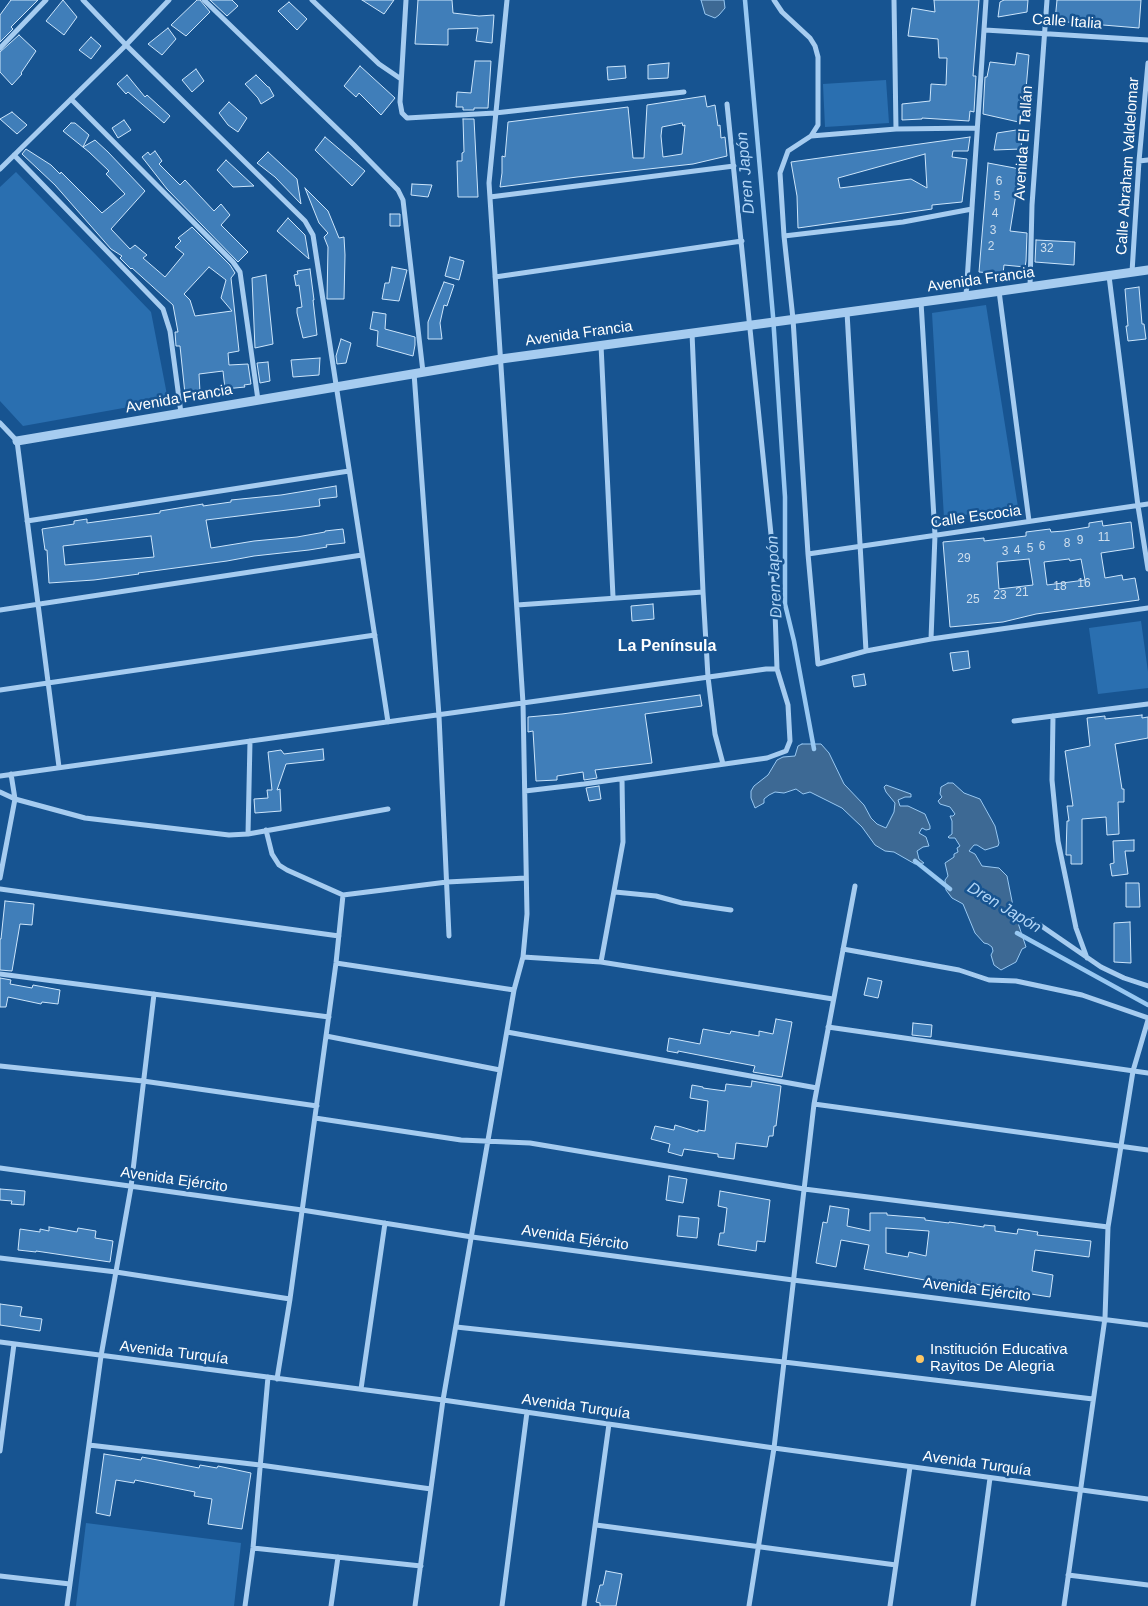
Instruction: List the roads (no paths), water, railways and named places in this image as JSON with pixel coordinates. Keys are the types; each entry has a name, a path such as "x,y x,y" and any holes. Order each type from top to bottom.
{"street":[{"path":"0,48 46,0"},
{"path":"83,0 126,45 306,221 312,236 388,722"},
{"path":"0,169 169,0"},
{"path":"204,0 354,145 398,190 403,200 419,373 439,716 448,936"},
{"path":"312,0 379,64 401,79"},
{"path":"406,0 400,102 402,113 407,118 495,113 684,92"},
{"path":"415,1606 443,1400 514,990 523,956 527,914 523,703 489,183 506,0"},
{"path":"774,0 782,12 810,38 815,46 819,73 818,125 811,136 788,151 780,173 789,320 818,664 866,651 930,639 1148,608"},
{"path":"894,0 896,128"},
{"path":"966,296 986,0"},
{"name":"Avenida El Tallán","path":"1030,287 1032,205 1047,0"},
{"name":"Calle Italia","path":"985,30 1148,40"},
{"name":"Calle Abraham Valdelomar","path":"1132,272 1148,63"},
{"path":"71,99 233,262 240,272 258,400"},
{"path":"525,791 767,758 786,752 790,741 788,705 777,669 773,554 727,104"},
{"path":"811,136 896,128 976,128"},
{"path":"14,155 163,309 170,331 181,413"},
{"path":"1139,162 1148,160"},
{"path":"490,197 734,166"},
{"path":"784,236 903,222 972,208"},
{"path":"495,276 742,241"},
{"name":"Avenida Francia","path":"17,441 501,359 1148,270"},
{"path":"1109,276 1138,506 1148,569"},
{"path":"999,292 1029,521"},
{"path":"921,302 935,535 930,639"},
{"path":"847,312 866,651"},
{"path":"692,333 708,678 715,734 723,764"},
{"path":"602,345 613,597"},
{"path":"0,422 17,441 59,768"},
{"path":"27,521 349,471"},
{"name":"Calle Escocia","path":"808,554 1148,504"},
{"path":"0,610 362,555"},
{"path":"517,605 703,592"},
{"path":"0,690 375,635"},
{"path":"0,776 777,669"},
{"path":"1014,721 1148,704"},
{"path":"1053,716 1052,780 1058,840 1076,928 1087,958"},
{"path":"248,834 250,741"},
{"path":"0,878 15,799 11,774"},
{"path":"601,962 623,842 622,779"},
{"path":"0,792 15,799 85,818 229,835 248,834 388,809"},
{"path":"266,830 272,854 279,865 286,870 343,895 447,882 526,878"},
{"path":"749,1606 774,1448 814,1104 855,886"},
{"path":"0,889 339,936"},
{"path":"615,892 656,896 682,903 730,910"},
{"path":"277,1378 317,1106 343,895"},
{"path":"1040,926 1101,967 1124,978 1148,986"},
{"path":"843,950 959,970 989,980 1016,981 1082,994 1148,1019 1133,1071 1108,1227 1105,1318 1064,1606"},
{"path":"523,956 601,962 833,1000"},
{"path":"336,963 514,990"},
{"path":"0,974 329,1016"},
{"path":"67,1606 101,1356 131,1187 154,994"},
{"path":"828,1027 1148,1073"},
{"path":"507,1032 817,1088"},
{"path":"326,1036 500,1070"},
{"path":"0,1066 144,1081 317,1106"},
{"path":"814,1104 1148,1150"},
{"path":"315,1118 461,1140 530,1143 804,1189 1108,1227"},
{"name":"Avenida Ejército","path":"0,1168 302,1210 472,1237 1148,1325"},
{"path":"361,1390 385,1223"},
{"path":"0,1258 116,1272 290,1299"},
{"path":"456,1328 784,1362 1093,1399"},
{"name":"Avenida Turquía","path":"0,1342 443,1400 774,1448 1148,1499"},
{"path":"0,1451 14,1344"},
{"path":"245,1606 253,1548 268,1377"},
{"path":"502,1606 528,1412"},
{"path":"584,1606 610,1424"},
{"path":"89,1445 260,1465 431,1489"},
{"path":"890,1606 910,1467"},
{"path":"973,1606 990,1478"},
{"path":"596,1525 896,1565"},
{"path":"253,1548 421,1566"},
{"path":"331,1606 338,1557"},
{"path":"1068,1575 1148,1585"},
{"path":"0,1576 70,1584"}],"water":[{"path":"701,0 724,0 725,8 715,18 705,14"},
{"path":"802,744 821,744 829,753 844,784 864,805 871,818 877,824 886,828 894,812 895,803 886,792 884,787 886,785 911,794 911,797 898,800 900,806 908,806 925,814 930,826 930,829 926,830 922,828 919,833 926,837 929,846 917,851 919,859 924,863 915,864 894,852 885,851 875,845 862,827 842,808 810,792 803,794 796,789 784,793 775,792 764,799 764,803 755,808 751,798 751,791 754,786 768,775 777,760 783,757 795,756 798,746"},
{"path":"948,783 953,783 964,793 980,799 995,826 998,846 985,850 974,845 969,851 975,854 982,866 999,868 1007,876 1014,911 1026,947 1022,949 1016,962 1001,970 994,965 991,955 992,947 984,943 975,933 963,904 952,898 946,890 945,880 948,876 945,863 954,857 954,854 958,852 957,848 960,846 955,838 948,837 952,834 950,816 955,814 950,807 940,804 938,801 942,797 940,794 941,787"}],"waterway":[{"name":"Dren Japón","path":"745,0 773,316 785,497 785,604 794,641 814,749"},
{"name":"Dren Japón","path":"915,861 950,889"},
{"name":"Dren Japón","path":"1017,933 1148,1005"}],"place":[{"name":"Institución Educativa Rayitos De Alegria","path":"920,1359"}],"district":[{"name":"La Península","path":"667,647"}]}
